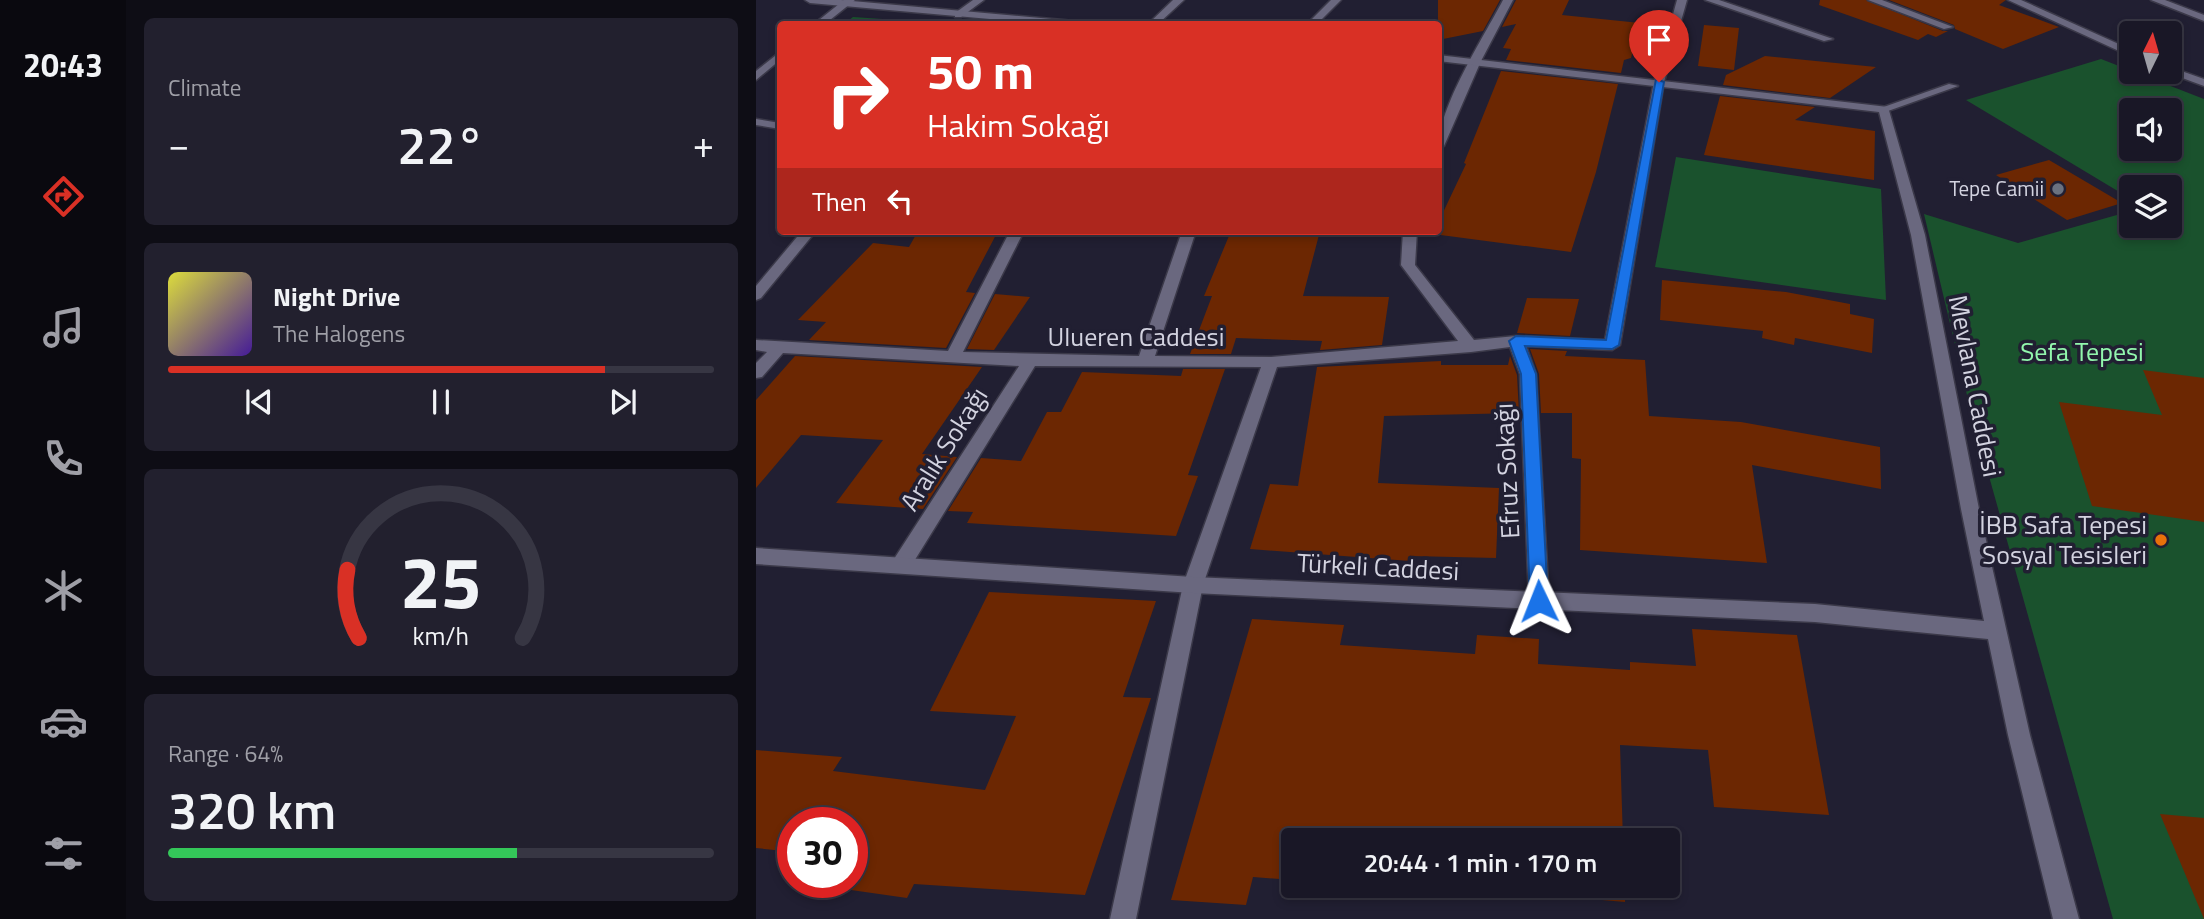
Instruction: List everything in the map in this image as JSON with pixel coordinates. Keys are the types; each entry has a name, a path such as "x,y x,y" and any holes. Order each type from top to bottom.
{"street":[{"path":"810,0 1035,21"},
{"path":"958,15 979,0"},
{"path":"1156,21 1179,0"},
{"path":"1315,21 1336,0"},
{"path":"1442,137 1476,61 1508,0"},
{"path":"1659,82 1682,0"},
{"path":"1710,0 1828,39"},
{"path":"1873,0 1948,27"},
{"path":"2013,0 2119,48"},
{"path":"2156,0 2204,18"},
{"path":"823,21 847,2"},
{"path":"756,77 777,58"},
{"path":"1442,58 1884,109 1953,86"},
{"path":"2182,75 2204,83"},
{"name":"Ulueren Caddesi","path":"756,345 1030,361 1271,362 1471,347 1516,341 1612,345 1659,82"},
{"name":"Mevlana Caddesi","path":"1884,109 1918,235 1970,509 2019,735 2066,919"},
{"path":"756,122 777,126"},
{"path":"756,295 806,235"},
{"path":"952,358 1015,235"},
{"path":"1144,362 1188,235"},
{"path":"1410,235 1408,265 1471,347"},
{"name":"Efruz Sokağı","path":"1516,341 1528,374 1539,601"},
{"path":"756,373 779,348"},
{"name":"Aralık Sokağı","path":"901,565 1030,361"},
{"path":"1123,919 1193,585 1271,362"},
{"name":"Türkeli Caddesi","path":"756,556 1193,585 1815,613 1998,631"}],"green space":[{"path":"853,17 912,21 848,21"},
{"name":"Sefa Tepesi","path":"2101,59 2119,66 2119,84 2165,84 2204,99 2204,919 2113,919 1971,412 1924,214 2018,243 2119,214 2119,238 2182,238 2182,175 2119,175 2119,192 1966,100"},
{"path":"1676,157 1881,189 1886,300 1655,267"}],"building":[{"path":"1438,0 1500,0 1483,31 1442,39 1442,21 1438,21"},
{"path":"1516,0 1569,0 1562,15 1640,23 1631,58 1624,60 1621,73 1506,60 1511,49 1503,48 1516,24 1502,27"},
{"path":"1820,0 1866,0 1948,31 1936,37 1928,34 1918,40 1819,5"},
{"path":"1889,0 2006,0 1999,5 2059,27 2003,49 1955,29 1954,25"},
{"path":"1704,25 1739,28 1734,70 1698,66"},
{"path":"1765,56 1876,67 1830,98 1723,85 1726,75"},
{"path":"1501,71 1618,84 1596,172 1571,252 1441,235 1442,215 1466,164 1464,163"},
{"path":"1720,96 1815,107 1795,120 1875,131 1874,180 1704,155"},
{"name":"Tepe Camii","path":"2049,160 2119,201 2119,204 2067,220 1996,175"},
{"path":"916,235 996,235 966,292 975,293 946,348 809,340 826,322 798,320 873,243 909,247"},
{"path":"1229,235 1319,235 1303,296 1389,297 1382,345 1320,350 1322,341 1236,338 1231,354 1190,354 1212,296 1204,296"},
{"path":"1662,280 1786,292 1850,304 1850,314 1874,319 1872,353 1795,338 1794,345 1762,338 1763,331 1660,320"},
{"path":"995,294 1030,297 994,350 967,349"},
{"path":"1527,298 1579,299 1570,336 1517,333"},
{"path":"1530,349 1567,351 1565,356 1645,360 1649,416 1741,422 1880,447 1881,489 1752,465 1767,563 1580,550 1581,459 1572,458 1572,413 1541,413 1539,374"},
{"path":"795,356 982,367 922,454 957,457 923,509 836,503 883,440 801,435 756,488 756,400"},
{"path":"1510,356 1517,375 1519,413 1384,416 1378,483 1499,488 1496,558 1411,556 1410,561 1250,549 1270,484 1298,486 1317,367 1441,361 1441,365 1508,365"},
{"path":"1183,369 1225,369 1188,475 1198,476 1176,536 967,523 973,512 948,511 981,458 1021,461 1047,412 1061,412 1082,372 1181,376"},
{"path":"2143,370 2204,378 2204,522 2092,506 2059,402 2162,415"},
{"path":"989,592 1156,601 1123,697 1151,698 1085,895 914,884 907,898 868,892 868,807 777,807 777,850 756,848 756,750 842,757 833,771 985,790 1016,716 930,711"},
{"path":"1252,619 1344,625 1340,645 1475,654 1477,635 1539,639 1538,664 1630,670 1630,662 1696,666 1692,629 1797,635 1829,815 1714,807 1708,750 1620,745 1623,828 1281,828 1281,879 1253,877 1246,905 1171,900"},
{"path":"2160,814 2204,818 2204,919"},
{"path":"1579,898 1625,898 1625,902"}],"place":[{"name":"Tepe Camii","path":"2058,189"},
{"name":"İBB Safa Tepesi Sosyal Tesisleri","path":"2161,540"}],"route":[{"path":"1539,601 1528,374 1516,341 1612,345 1659,82"}]}
